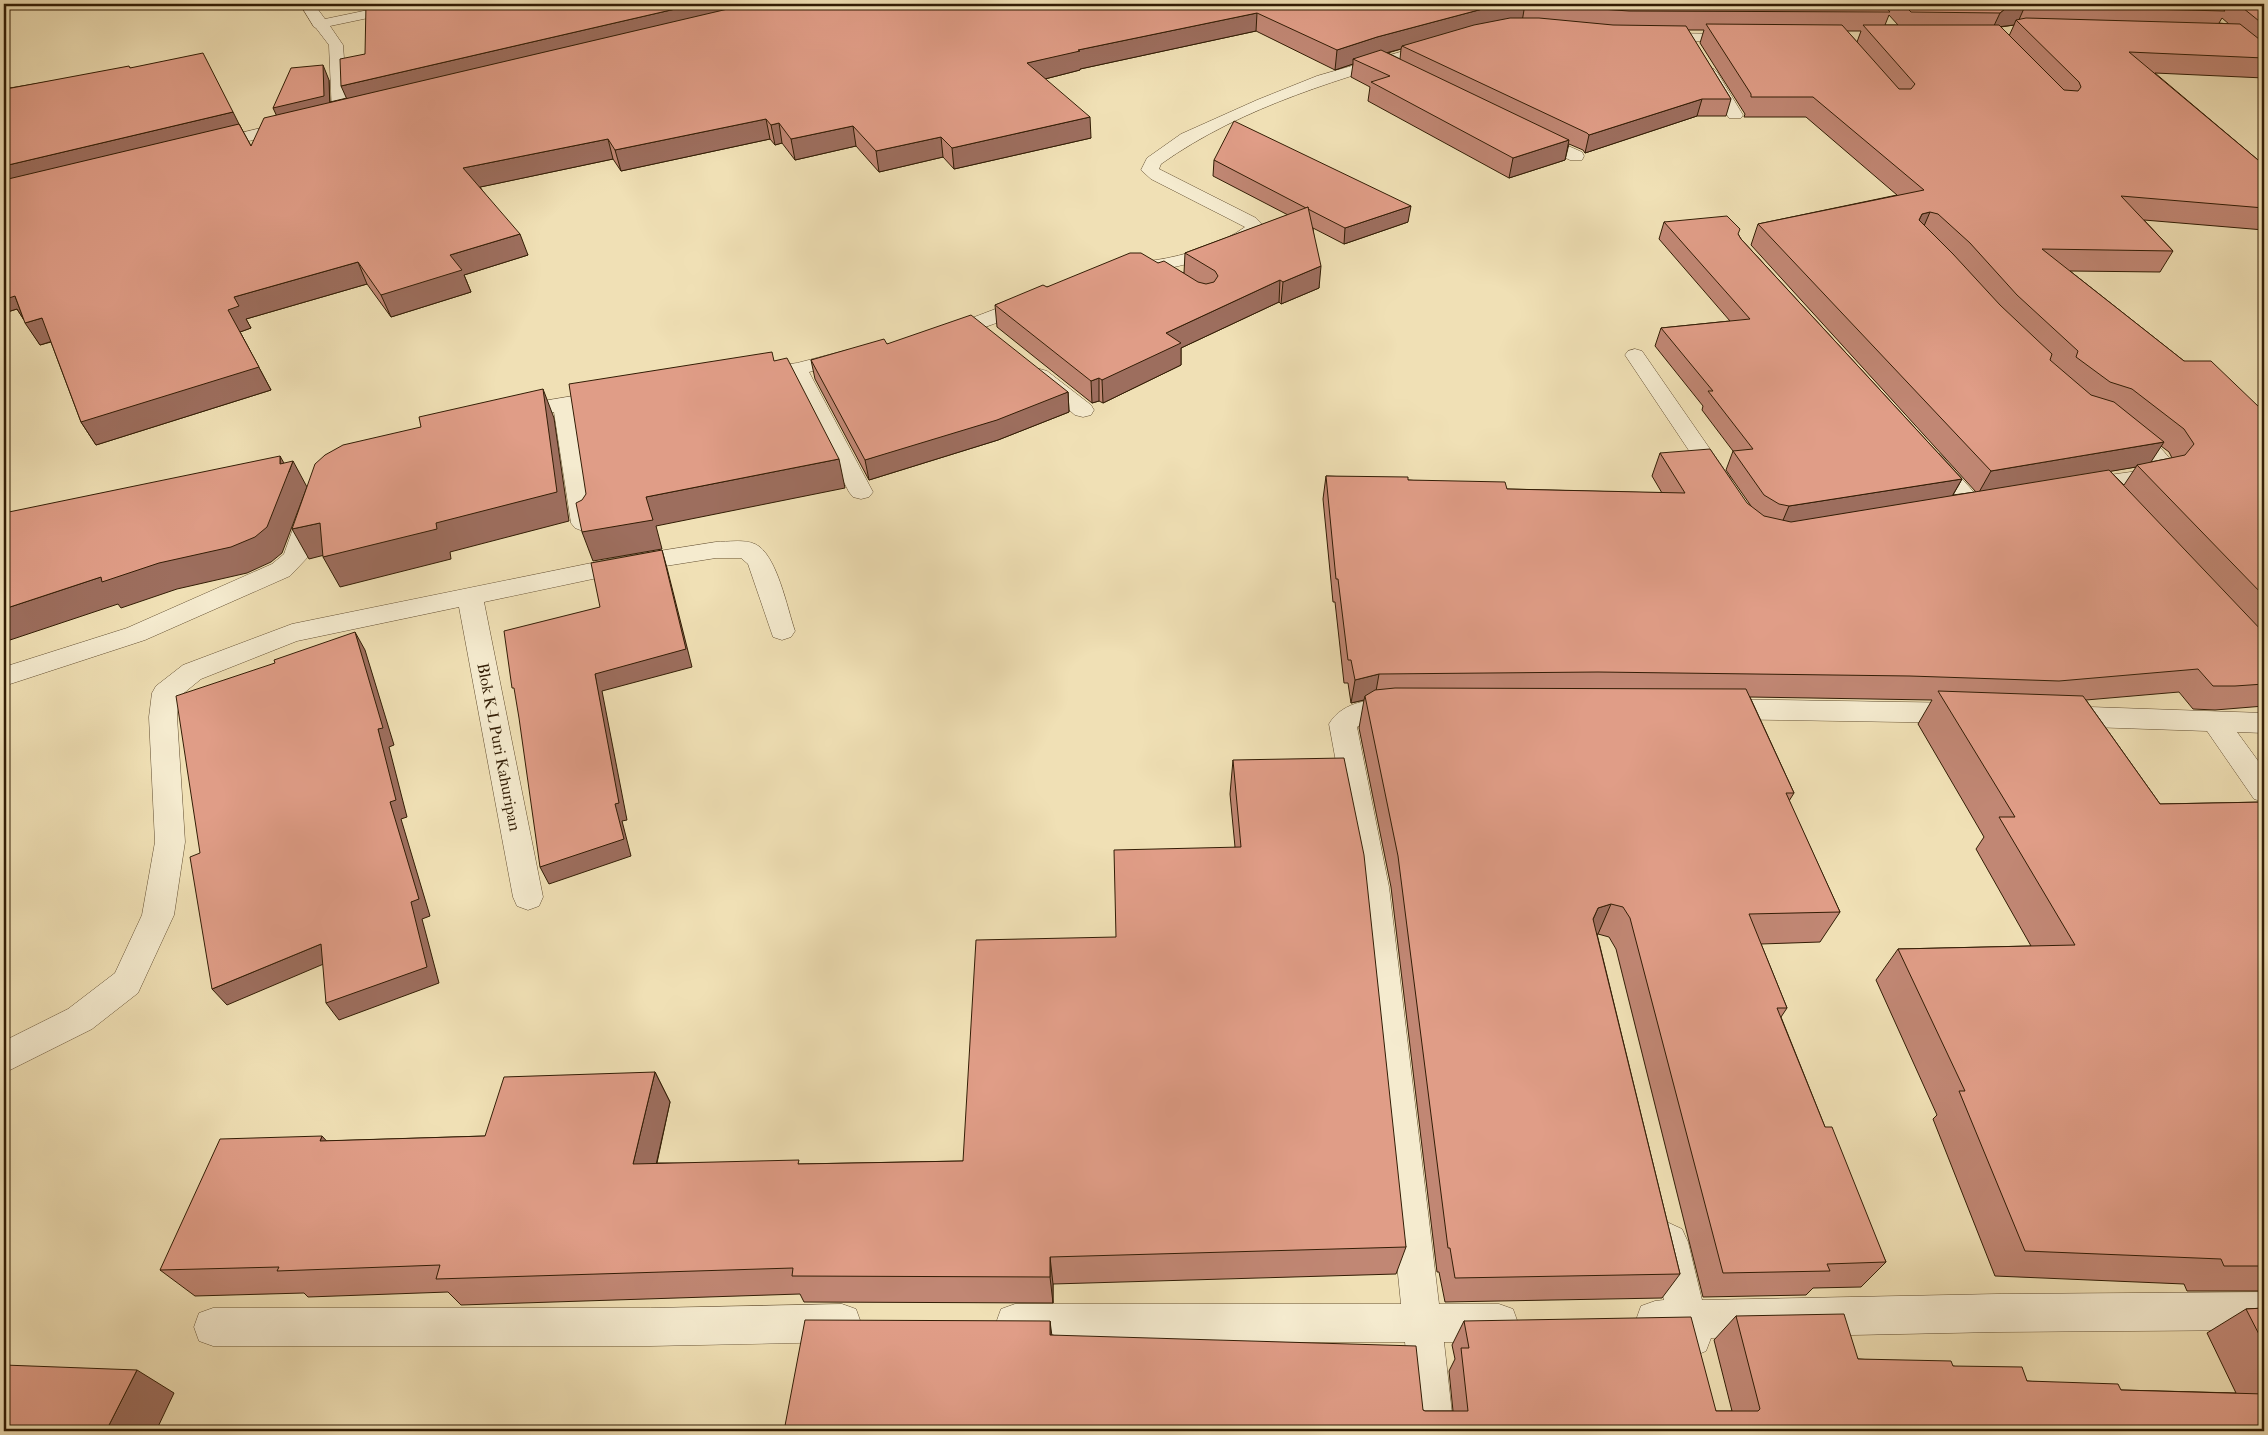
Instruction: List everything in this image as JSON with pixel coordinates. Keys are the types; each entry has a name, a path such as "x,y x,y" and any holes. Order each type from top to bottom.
{"street":[{"path":"307,4 336,46 340,114"},
{"path":"319,24 416,4"},
{"path":"1638,37 1754,38"},
{"path":"1687,37 1735,115"},
{"path":"1112,270 1120,267 1155,266 1225,246 1252,232 1256,227 1250,222 1150,170 1153,162 1187,138 1263,103 1322,79 1452,41"},
{"path":"1380,61 1407,74"},
{"path":"321,119 359,109"},
{"path":"196,149 302,123"},
{"path":"1514,126 1576,156"},
{"path":"1155,266 1180,282"},
{"path":"920,338 984,330 1048,295"},
{"path":"733,378 797,369 872,350"},
{"path":"1635,354 1730,495"},
{"path":"1022,360 1083,410"},
{"path":"797,369 861,492"},
{"path":"495,416 627,394"},
{"path":"564,404 583,523"},
{"path":"2063,488 2147,475 2160,472 2165,467 2159,458 2109,418"},
{"path":"1918,444 1981,501 1943,508"},
{"path":"2100,482 2120,503"},
{"path":"4,677 136,634 281,570 295,558 318,490"},
{"path":"4,1058 80,1019 127,983 158,915 170,842 163,717 166,693 192,672 292,633 621,565 716,550 747,550 759,560 782,631"},
{"name":"Blok K-L Puri Kahuripan","path":"470,597 528,897"},
{"path":"1426,708 1370,710 1352,715 1343,724 1374,887 1434,1431"},
{"path":"1698,709 1986,714"},
{"path":"2036,715 2264,723"},
{"path":"2215,722 2264,791"},
{"path":"1662,1215 1699,1366"},
{"path":"1618,1321 1997,1313 2264,1311"},
{"path":"983,1324 1421,1324 1530,1322"},
{"path":"213,1327 640,1327 873,1323"}],"building":[{"path":"366,4 697,4 341,86 340,59 365,54"},
{"path":"749,4 1523,4 1490,7 1377,37 1337,50 1257,13 1078,50 1080,51 1027,63 1090,117 952,148 941,137 876,151 853,126 791,139 779,123 771,125 766,119 615,150 608,139 463,168 520,234 450,255 462,270 381,295 358,262 234,297 239,306 228,310 259,367 81,422 42,318 25,323 15,296 9,298 4,287 4,180 239,124 251,146 264,118"},
{"path":"1530,4 1883,4 1890,12 1629,11"},
{"path":"1903,4 2217,4 2225,11 2025,6 2006,8 2000,13 1911,12"},
{"path":"2238,4 2264,4 2264,25"},
{"path":"1510,18 1539,18 1613,25 1686,26 1731,99 1702,99 1589,135 1402,46 1474,25"},
{"path":"2026,18 2240,24 2264,43 2264,58 2129,52 2264,165 2264,208 2121,196 2173,251 2042,249 2184,361 2211,361 2259,407 2264,407 2264,596 2137,465 2185,455 2194,444 2184,429 2132,389 2110,382 2076,357 2078,351 2017,295 1970,243 1938,214 1930,212 1922,214 1919,220 2000,305 2052,354 2050,360 2091,395 2114,402 2164,442 1991,471 1758,224 1924,190 1813,97 1751,97 1751,94 1706,24 1842,25 1899,89 1911,89 1915,84 1863,25 1999,25 2064,90 2078,91 2081,87 2079,82 2016,20"},
{"path":"1381,50 1569,140 1513,158 1371,82 1390,76 1353,59"},
{"path":"203,53 233,112 4,166 4,78 6,89 129,66 130,68"},
{"path":"323,65 324,96 273,108 291,68"},
{"path":"1234,121 1411,206 1345,228 1308,209 1308,207 1306,208 1214,160"},
{"path":"1308,207 1321,266 1283,282 1280,280 1166,333 1181,343 1102,380 1099,378 1091,381 995,305 1043,285 1047,287 1130,253 1141,253 1158,263 1164,261 1198,282 1206,284 1214,282 1218,276 1215,271 1185,253"},
{"path":"1727,216 1740,229 1738,234 1741,239 1962,479 1789,506 1779,504 1764,495 1733,451 1753,449 1708,391 1713,391 1661,328 1750,319 1664,222"},
{"path":"971,315 1068,392 997,420 865,460 811,360 884,339 887,344"},
{"path":"772,352 774,361 787,358 839,459 646,497 653,520 582,532 576,503 582,500 586,494 569,384"},
{"path":"543,389 557,492 436,523 437,529 323,557 320,523 292,529 315,464 325,455 343,445 421,427 419,417"},
{"path":"1710,449 1747,503 1764,516 1791,522 2109,470 2264,633 2264,684 2213,686 2198,669 2059,681 1910,676 1598,672 1379,674 1355,680 1351,660 1348,660 1338,579 1336,579 1326,476 1408,477 1408,480 1505,482 1507,489 1685,493 1660,453"},
{"path":"280,456 280,464 293,461 267,527 255,537 231,547 159,563 102,582 101,577 4,609 4,513"},
{"path":"662,550 686,649 595,674 619,803 615,804 624,839 540,867 519,718 514,688 512,688 504,631 600,607 591,563"},
{"path":"355,632 383,728 378,729 396,800 390,802 419,899 411,902 427,967 326,1003 321,944 212,989 190,857 200,853 176,696 275,663 274,660"},
{"path":"1395,688 1746,689 1794,793 1786,793 1840,912 1749,914 1787,1008 1777,1008 1825,1127 1832,1127 1886,1262 1827,1264 1830,1271 1723,1273 1630,918 1623,907 1611,904 1598,908 1593,919 1680,1274 1455,1278 1450,1248 1448,1248 1398,856 1365,696 1375,690"},
{"path":"1938,691 2083,696 2160,804 2264,802 2264,1266 2224,1266 2221,1259 2025,1251 1959,1091 1965,1091 1898,949 2075,945 1999,817 2015,817"},
{"path":"1344,758 1364,855 1406,1247 1050,1257 1050,1277 792,1276 793,1268 436,1279 440,1265 277,1271 279,1267 160,1270 220,1139 322,1136 320,1141 485,1136 504,1077 655,1072 633,1164 799,1160 798,1164 963,1161 976,940 1116,937 1114,850 1241,847 1233,760"},
{"path":"2264,1308 2264,1344 2246,1309"},
{"path":"1844,1314 1858,1359 1951,1361 1953,1366 2022,1367 2027,1381 2118,1384 2121,1390 2264,1394 2264,1431 784,1431 805,1320 1050,1321 1050,1335 1416,1346 1423,1410 1468,1411 1461,1348 1469,1348 1464,1321 1691,1317 1716,1411 1758,1411 1760,1409 1736,1316"},
{"path":"4,1365 137,1370 106,1431 4,1431"}]}
